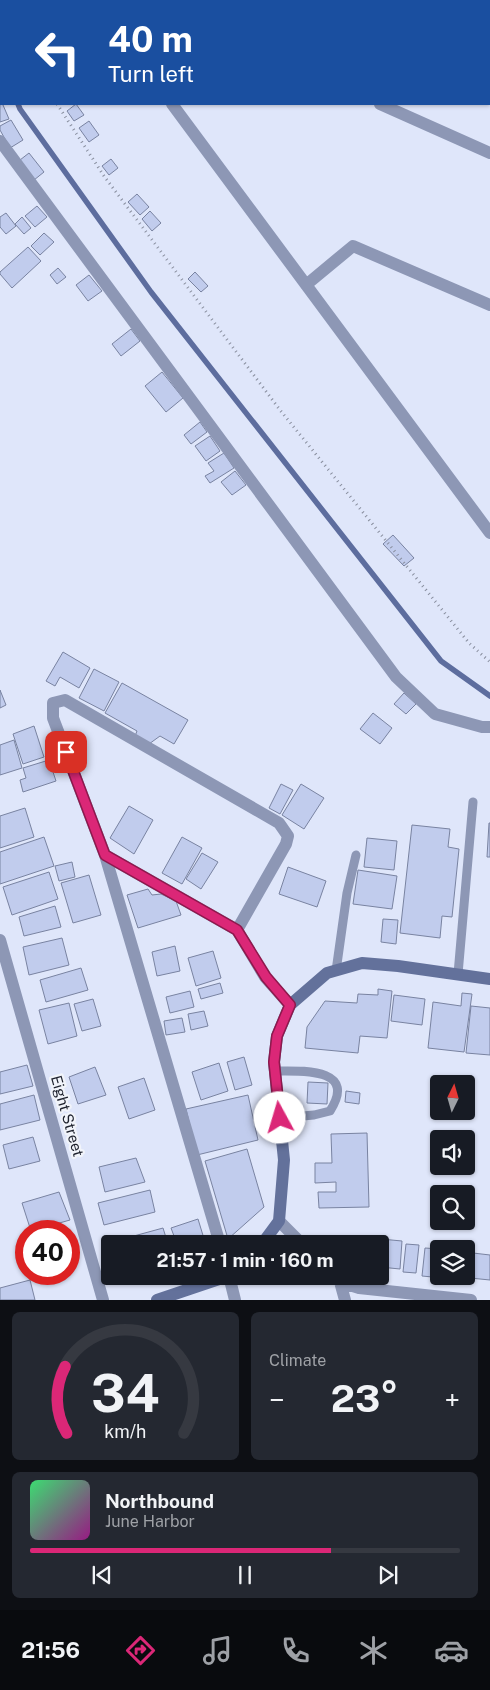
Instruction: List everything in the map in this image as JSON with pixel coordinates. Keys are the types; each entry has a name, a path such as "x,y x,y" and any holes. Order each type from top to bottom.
{"street":[{"path":"173,105 490,533"},
{"path":"382,105 490,152"},
{"path":"0,141 396,677 434,714 482,727 490,727"},
{"path":"306,284 353,246 490,305"},
{"path":"217,1235 105,855 53,718 53,703 65,700 279,823 288,836 286,844 237,930"},
{"path":"105,855 237,930 266,977 290,1005"},
{"name":"Eight Street","path":"0,940 103,1300"},
{"path":"269,1235 279,1221 284,1160 274,1062 277,1036 290,1005 327,973 362,964 398,966 490,979"},
{"path":"279,1221 293,1235"},
{"path":"157,1300 201,1285"},
{"path":"231,1285 235,1300"},
{"path":"339,1285 345,1300"},
{"path":"352,1285 359,1288 425,1297 471,1300"}],"lane":[{"path":"458,974 473,802"},
{"path":"336,971 347,893 356,856"},
{"path":"275,1071 311,1071 329,1076 335,1084 338,1094 330,1112 280,1118"}],"path":[{"path":"58,105 104,176 280,410 469,643 490,662"}],"building":[{"path":"0,105 3,105 9,119 0,122"},
{"path":"77,105 84,115 74,121 67,111"},
{"path":"11,120 23,140 10,148 0,130 0,126"},
{"path":"89,121 99,135 89,142 79,128"},
{"path":"29,153 44,172 34,180 20,160"},
{"path":"111,159 118,168 109,175 102,166"},
{"path":"137,194 149,207 140,215 128,202"},
{"path":"37,206 47,217 35,227 25,216"},
{"path":"150,211 161,223 152,231 142,219"},
{"path":"6,213 16,226 6,234 0,227 0,217"},
{"path":"22,217 31,228 24,234 15,224"},
{"path":"44,233 54,242 40,255 31,246"},
{"path":"28,247 41,261 12,288 0,272"},
{"path":"58,268 66,277 57,284 50,275"},
{"path":"195,272 208,286 201,292 188,279"},
{"path":"89,275 102,291 88,301 76,285"},
{"path":"131,329 140,341 121,356 112,344"},
{"path":"162,372 183,398 166,412 145,386"},
{"path":"200,422 207,432 191,444 184,435"},
{"path":"210,436 220,451 206,461 195,446"},
{"path":"224,453 234,468 210,483 205,476 214,471 208,463"},
{"path":"235,471 246,485 232,495 221,482"},
{"path":"393,535 414,558 404,566 383,544"},
{"path":"63,652 90,668 79,688 60,677 55,686 46,681"},
{"path":"94,669 119,682 104,711 79,698"},
{"path":"122,683 188,720 174,744 160,736 149,744 135,736 137,731 105,713"},
{"path":"0,690 6,705 0,708"},
{"path":"404,693 416,704 406,714 394,704"},
{"path":"373,713 392,728 380,744 360,729"},
{"path":"34,726 44,757 23,764 13,734"},
{"path":"14,740 22,768 0,775 0,745"},
{"path":"49,760 56,781 23,792 20,780 26,778 23,768"},
{"path":"281,784 293,790 280,814 269,808"},
{"path":"301,784 324,798 304,829 282,815"},
{"path":"129,806 153,820 134,854 110,838"},
{"path":"25,808 34,837 0,848 0,816"},
{"path":"489,823 490,857 487,857"},
{"path":"412,825 450,829 448,847 459,849 452,917 442,916 440,938 400,933"},
{"path":"44,837 54,866 0,884 0,852"},
{"path":"182,837 202,848 182,884 162,873"},
{"path":"367,838 397,841 394,870 364,867"},
{"path":"202,853 218,862 201,889 186,879"},
{"path":"72,862 75,877 59,881 55,866"},
{"path":"288,867 326,881 317,907 279,894"},
{"path":"358,870 397,876 392,909 353,904"},
{"path":"49,872 58,899 12,915 3,887"},
{"path":"89,875 101,915 73,923 61,883"},
{"path":"148,889 152,895 161,894 176,901 181,915 138,928 127,895"},
{"path":"55,906 61,927 24,936 19,917"},
{"path":"383,919 398,920 396,944 381,942"},
{"path":"62,938 69,965 29,975 23,947"},
{"path":"175,946 180,971 157,976 152,952"},
{"path":"213,951 221,978 196,986 188,958"},
{"path":"81,968 88,990 46,1002 40,980"},
{"path":"220,983 223,993 201,999 198,989"},
{"path":"378,989 392,991 387,1038 360,1036 358,1053 305,1048 307,1027 325,1001 357,1003 358,994 378,995"},
{"path":"190,991 194,1007 170,1013 166,997"},
{"path":"462,993 472,994 464,1052 428,1048 433,1002 461,1006"},
{"path":"394,995 425,999 422,1025 391,1021"},
{"path":"93,999 101,1026 82,1031 74,1004"},
{"path":"69,1003 77,1036 48,1044 39,1010"},
{"path":"471,1006 490,1008 490,1055 466,1053"},
{"path":"204,1011 208,1026 191,1030 188,1014"},
{"path":"182,1018 185,1032 166,1035 164,1021"},
{"path":"244,1057 252,1085 235,1090 227,1062"},
{"path":"219,1063 228,1091 201,1100 192,1072"},
{"path":"27,1065 33,1086 0,1094 0,1072"},
{"path":"95,1067 106,1095 78,1104 69,1077"},
{"path":"144,1078 155,1110 129,1119 118,1087"},
{"path":"308,1082 328,1083 327,1104 307,1103"},
{"path":"346,1091 360,1093 359,1104 345,1102"},
{"path":"34,1095 40,1120 0,1130 0,1104"},
{"path":"248,1095 258,1140 197,1155 186,1109"},
{"path":"367,1133 369,1207 319,1208 318,1192 336,1192 336,1182 315,1183 315,1163 332,1163 331,1134"},
{"path":"33,1137 40,1161 9,1169 3,1145"},
{"path":"247,1149 264,1207 232,1235 227,1235 205,1161"},
{"path":"136,1158 145,1182 105,1192 99,1167"},
{"path":"150,1190 155,1212 104,1225 98,1203"},
{"path":"59,1192 70,1220 27,1220 22,1203"},
{"path":"198,1219 203,1235 174,1235 171,1228"},
{"path":"163,1228 165,1235 138,1235"},
{"path":"389,1240 402,1241 400,1269 389,1268"},
{"path":"406,1244 419,1245 416,1273 403,1272"},
{"path":"425,1248 430,1248 430,1277 422,1276"},
{"path":"475,1253 490,1255 490,1280 475,1278"},
{"path":"15,1284 31,1285 35,1300 0,1300 0,1288"}],"waterway":[{"path":"18,105 151,292 441,661 490,696"}],"route":[{"path":"66,752 105,855 237,930 266,977 290,1005 277,1036 274,1062 280,1118"}]}
